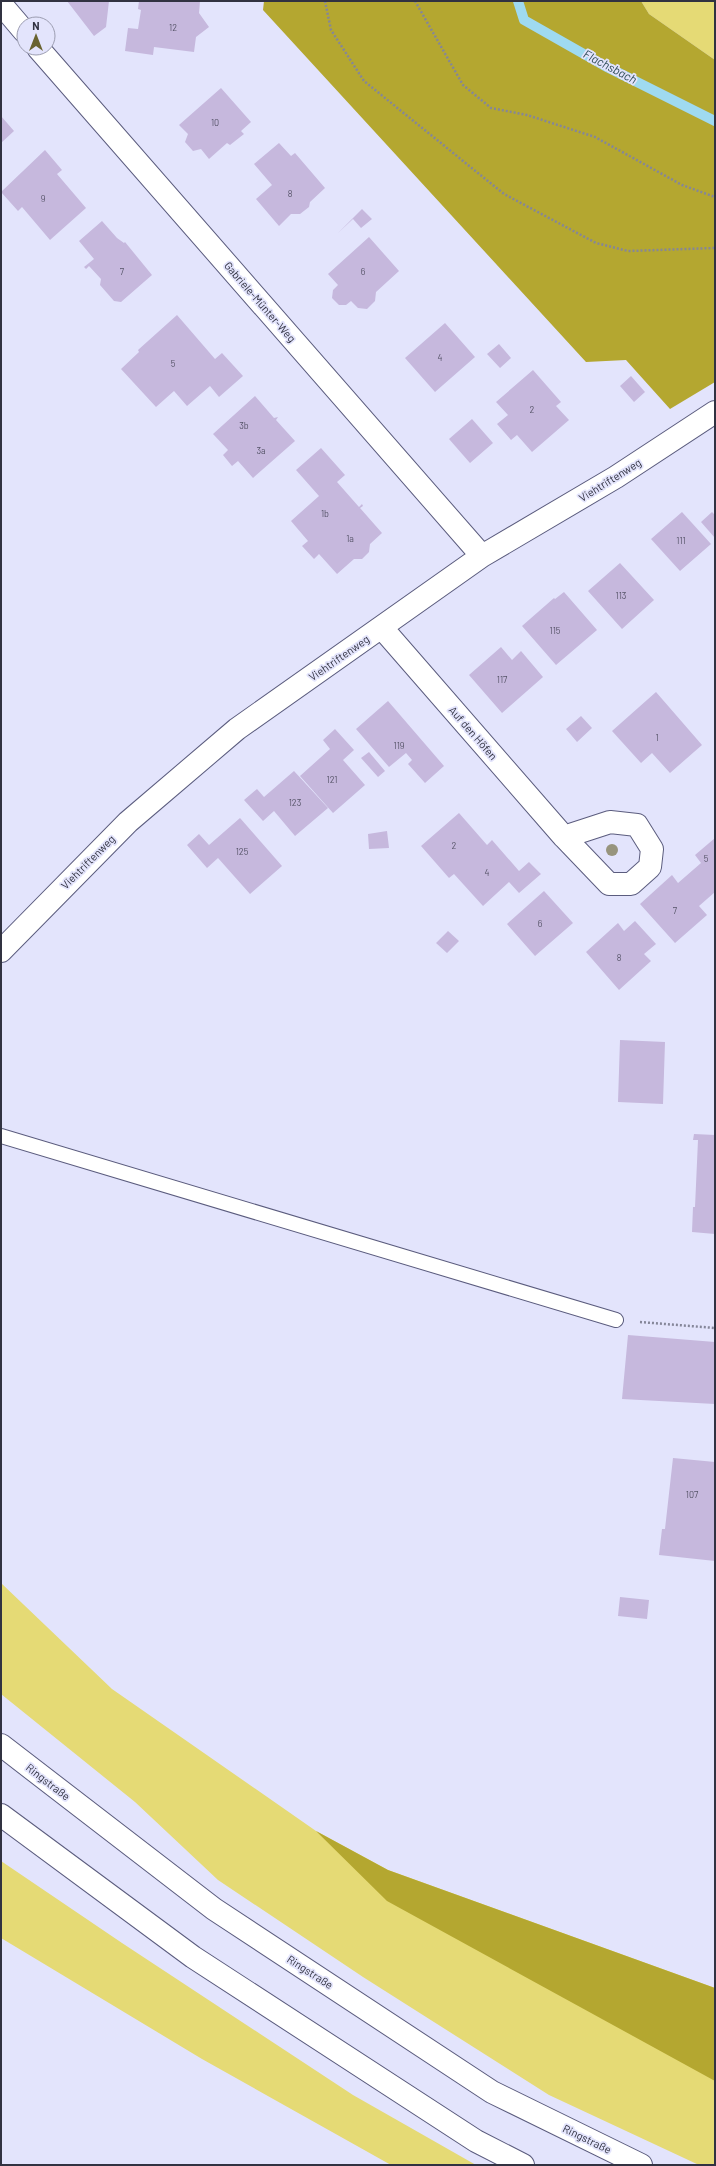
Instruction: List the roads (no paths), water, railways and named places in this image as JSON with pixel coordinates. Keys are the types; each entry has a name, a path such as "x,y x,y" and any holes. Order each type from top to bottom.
{"main road":[{"path":"1,4 16,22"},
{"name":"Gabriele-Münter-Weg","path":"45,56 482,556"},
{"name":"Viehtriftenweg","path":"1,952 128,822 237,729 482,556 616,477 715,412"},
{"name":"Auf den Höfen","path":"382,628 564,838"},
{"name":"Ringstraße","path":"1,1745 214,1909 492,2092 641,2165"},
{"path":"1,1815 193,1957 476,2141 524,2165"}],"lane":[{"path":"1,1136 616,1320"}],"waterway":[{"name":"Flachsbach","path":"518,1 524,20 605,66 715,121"}]}
